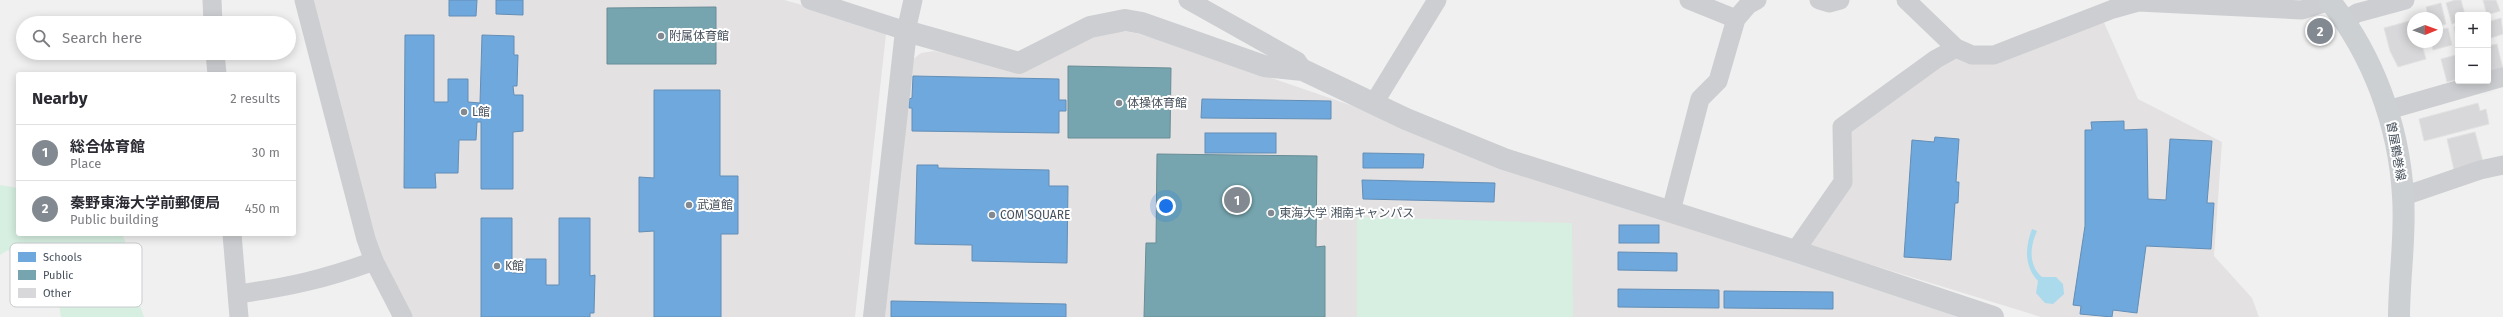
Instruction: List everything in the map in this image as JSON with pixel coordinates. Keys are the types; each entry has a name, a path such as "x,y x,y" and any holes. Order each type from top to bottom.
{"main road":[{"name":"曽屋鶴巻線","path":"2331,1 2366,56 2388,110 2398,152 2404,196 2399,317"}],"street":[{"path":"212,0 213,16"},
{"path":"304,0 374,261 403,317"},
{"path":"810,0 906,31 1019,63 1090,27 1125,20 1168,32 1264,66 1303,70 1406,119 1504,159 1795,251 1993,317"},
{"path":"874,317 906,31 913,0"},
{"path":"1188,0 1297,61 1303,70"},
{"path":"1374,103 1437,0"},
{"path":"1689,0 1736,19"},
{"path":"1671,211 1700,99 1718,81 1736,19 1748,5 1756,0"},
{"path":"1819,0 1829,3 1840,0"},
{"path":"1906,0 1956,48 1972,55 1994,55 2113,9 2138,2 2302,10 2331,1"},
{"path":"2344,22 2357,13 2405,0"},
{"path":"1795,251 1843,182 1842,127 1936,59 1956,48"},
{"path":"216,60 217,72"},
{"path":"2388,110 2503,77"},
{"path":"2404,196 2480,170 2503,165"},
{"path":"232,236 239,317"},
{"path":"238,294 296,286 336,275 374,261"}],"shaded area":[{"path":"308,0 784,0 882,27 886,34 855,317 408,317 378,263"},
{"path":"2102,18 2138,99 2222,142 2214,256 2252,298 2259,317 2041,317 1804,244 1838,199 1839,132 1929,56 1960,59"},
{"name":"東海大学 湘南キャンパス","path":"1117,30 1140,34 1167,42 1353,106 1502,168 1792,259 1958,317 885,317 911,61 921,53 934,51 1017,69 1096,34"}],"green space":[{"path":"0,185 16,188 16,236 123,236 126,243 10,243 10,252 8,250 0,255"},
{"path":"1357,217 1572,223 1573,317 1357,317"},
{"path":"59,307 140,307 144,317 61,317"}],"water":[{"path":"2032,229 2037,231 2032,249 2032,261 2034,267 2042,277 2056,277 2063,284 2064,294 2053,304 2045,303 2036,293 2038,281 2030,269 2027,256 2028,243"}],"building: Schools":[{"path":"449,0 477,0 476,16 449,16"},
{"path":"496,0 523,0 523,15 496,14"},
{"name":"L館","path":"405,35 434,35 434,102 448,102 448,79 468,79 468,102 480,103 482,35 514,36 514,55 518,55 517,86 513,86 514,95 523,95 523,131 513,132 513,189 481,189 481,122 477,122 476,140 459,140 458,173 435,173 436,188 404,188"},
{"path":"913,76 1059,79 1059,100 1066,100 1066,111 1059,111 1059,133 912,131 912,108 909,108 909,99 912,98"},
{"name":"武道館","path":"654,90 720,90 720,176 738,176 738,234 721,234 721,317 654,317 654,231 639,232 639,177 654,178"},
{"path":"1202,99 1331,101 1331,119 1201,118"},
{"path":"2124,121 2124,130 2147,129 2148,199 2166,200 2170,139 2212,141 2207,203 2214,203 2211,249 2146,246 2137,313 2113,310 2112,317 2080,314 2081,306 2073,305 2085,226 2085,130 2092,130 2091,122"},
{"path":"1205,133 1276,133 1276,153 1205,153"},
{"path":"1935,137 1959,139 1956,182 1959,182 1958,203 1955,203 1951,260 1904,257 1912,140 1934,142"},
{"path":"1363,153 1424,154 1423,168 1363,168"},
{"name":"COM SQUARE","path":"917,165 938,165 938,168 1049,170 1049,186 1068,186 1067,263 972,261 972,245 915,244"},
{"path":"1362,180 1495,183 1494,202 1363,199"},
{"name":"K館","path":"481,218 512,218 512,273 526,273 526,259 546,259 546,285 559,285 559,218 590,218 590,276 595,275 594,313 590,313 590,317 481,317"},
{"path":"1619,225 1659,225 1659,243 1619,243"},
{"path":"1618,252 1677,253 1677,271 1618,270"},
{"path":"1618,289 1719,290 1719,308 1618,307"},
{"path":"1724,291 1833,292 1833,309 1724,308"},
{"path":"891,301 1066,304 1066,317 891,317"}],"building: Public":[{"name":"附属体育館","path":"716,7 716,64 607,64 607,8"},
{"name":"体操体育館","path":"1068,66 1171,68 1170,138 1068,138"},
{"path":"1157,154 1317,156 1316,247 1325,246 1325,317 1144,317 1146,243 1156,243"}],"building: Other":[{"path":"2461,0 2464,12 2455,12 2455,23 2452,24 2446,3"},
{"path":"2483,0 2496,0 2500,11 2491,14 2491,12 2486,12"},
{"path":"2441,3 2446,24 2443,25 2443,12 2427,12 2426,7"},
{"path":"2501,18 2503,34 2491,38 2491,21"},
{"path":"2407,22 2407,48 2423,48 2426,59 2398,67 2390,51 2384,28"},
{"path":"2448,28 2452,45 2443,47 2443,29"},
{"path":"2497,44 2503,69 2491,71 2491,45"},
{"path":"2455,55 2455,80 2447,82 2441,59"},
{"path":"2478,103 2480,111 2486,109 2489,124 2424,141 2419,119"},
{"path":"2475,132 2483,162 2454,170 2447,139"}],"place":[{"name":"秦野東海大学前郵便局","path":"2320,31"},
{"name":"附属体育館","path":"661,36"},
{"name":"体操体育館","path":"1119,103"},
{"name":"L館","path":"464,112"},
{"name":"総合体育館","path":"1237,200"},
{"name":"武道館","path":"689,205"},
{"name":"東海大学 湘南キャンパス","path":"1271,213"},
{"name":"COM SQUARE","path":"992,215"},
{"name":"K館","path":"497,266"}]}
